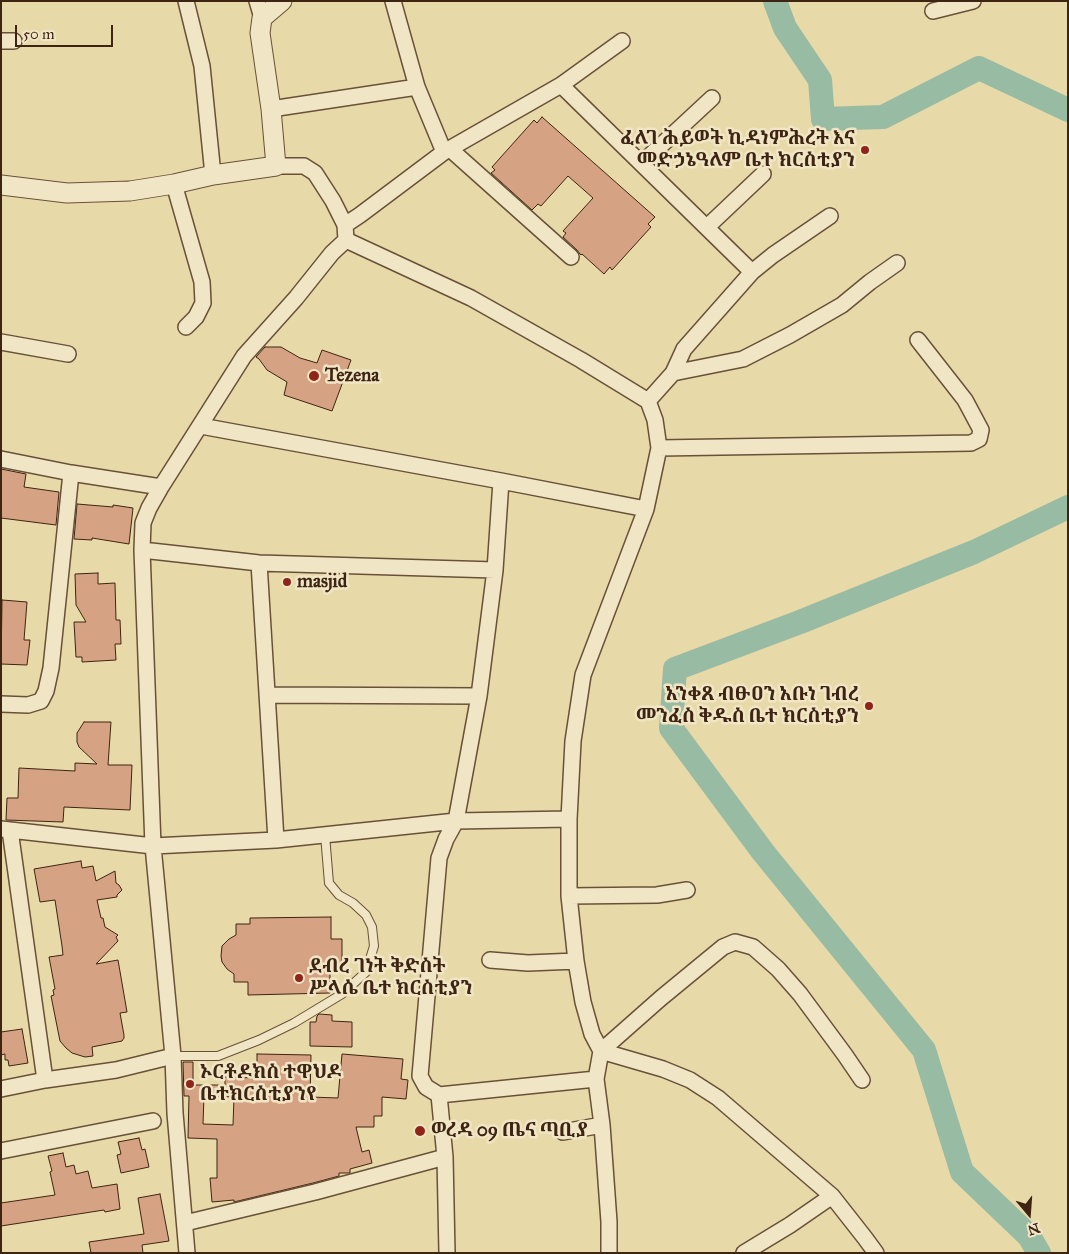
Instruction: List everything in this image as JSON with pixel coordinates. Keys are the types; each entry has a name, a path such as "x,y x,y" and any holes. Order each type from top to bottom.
{"street":[{"path":"186,1 202,66 213,174"},
{"path":"276,166 259,10 282,1"},
{"path":"393,1 417,87 447,150 571,257"},
{"path":"933,11 973,1"},
{"path":"187,1253 175,1113 173,1056 154,846 142,550 143,523 149,508 244,356 296,298 360,215 447,150 561,84 622,41"},
{"path":"561,84 752,272"},
{"path":"271,109 417,87"},
{"path":"642,163 712,98"},
{"path":"2,189 67,193 130,191 174,184 213,174 276,166 304,166 315,173 333,201 345,232 471,298 581,360 648,401 655,420 659,448 646,509 583,675 573,742 569,819 569,896 576,961 583,1002 592,1034 601,1051 596,1079 610,1222 609,1253"},
{"path":"707,227 763,174"},
{"path":"174,184 202,282 203,303 196,318 186,327"},
{"path":"648,401 673,373 684,349 752,272 773,255 830,216"},
{"path":"673,373 743,359 842,305 897,263"},
{"path":"659,448 971,443 979,439 981,430 965,400 918,340"},
{"path":"1,342 68,354"},
{"path":"201,426 646,509"},
{"path":"1,459 71,473 162,487"},
{"path":"1,704 28,705 41,701 46,691 51,668 71,473"},
{"path":"501,481 495,570 479,696 456,821 446,839 439,858 420,1076 426,1087 439,1095 596,1079"},
{"path":"142,550 259,563 495,570"},
{"path":"259,563 276,840"},
{"path":"267,695 479,696"},
{"path":"45,1080 5,830 154,846 276,840 456,821 569,819"},
{"path":"569,896 657,894 687,890"},
{"path":"601,1051 723,947 735,942 753,947 778,969 800,994 862,1080"},
{"path":"490,960 528,963 576,961"},
{"path":"601,1051 662,1069 690,1080 718,1098 832,1196 876,1253"},
{"path":"1,1089 45,1080 116,1070 173,1056"},
{"path":"439,1095 445,1157 448,1253"},
{"path":"1,1151 153,1120"},
{"path":"563,1132 602,1125"},
{"path":"185,1223 315,1192 445,1157"},
{"path":"744,1253 790,1225 832,1196"}],"lane":[{"path":"173,1056 218,1056 259,1040 342,994 366,972 374,946 372,927 366,915 353,903 339,895 329,883 325,835"}],"building":[{"path":"542,117 655,217 648,224 651,227 612,270 610,267 604,274 563,237 566,233 563,231 593,198 568,176 541,206 538,204 532,210 491,173 495,170 492,167 534,120 537,123"},
{"name":"Tezena","path":"265,347 281,347 300,358 317,363 322,350 351,360 332,411 284,395 287,382 267,370 256,357"},
{"path":"1,469 26,474 24,487 59,492 56,525 1,518"},
{"path":"77,504 113,507 113,505 133,508 129,544 92,538 92,540 74,539"},
{"path":"98,573 98,584 115,583 116,620 120,620 121,644 115,644 116,660 82,662 82,657 76,657 74,622 86,622 76,605 75,574"},
{"path":"2,600 27,602 24,640 30,640 27,665 1,664"},
{"path":"84,722 111,722 108,765 132,765 130,810 64,807 63,822 6,820 7,798 18,798 19,768 75,771 75,763 97,764 79,747 77,742 77,733"},
{"path":"81,861 82,868 93,866 96,881 115,871 116,883 122,890 117,897 97,900 105,927 118,935 116,937 118,941 96,964 118,960 127,1012 120,1013 124,1035 122,1041 92,1047 93,1056 85,1057 72,1053 60,1041 51,996 54,995 53,990 55,989 49,957 63,955 62,946 55,900 40,902 34,869"},
{"path":"331,917 331,939 342,939 342,969 330,969 330,993 248,995 248,982 234,982 234,974 222,962 222,946 236,935 236,924 250,924 250,918"},
{"path":"319,1014 332,1015 332,1021 352,1022 352,1047 310,1046 310,1022 316,1022"},
{"path":"22,1029 28,1063 9,1066 8,1060 5,1060 5,1054 1,1055 1,1032"},
{"path":"257,1054 311,1055 310,1097 338,1098 342,1054 403,1059 401,1079 408,1080 406,1099 382,1097 382,1116 374,1116 374,1127 356,1127 362,1152 369,1150 372,1163 350,1169 350,1173 339,1173 339,1176 313,1183 234,1202 234,1200 212,1202 210,1178 217,1178 217,1139 188,1138 189,1096 184,1096 183,1062 193,1062 193,1085 225,1085 225,1077 257,1078","holes":["204,1096 234,1097 233,1125 203,1124"]},
{"path":"139,1138 142,1150 145,1149 149,1167 121,1173 117,1155 121,1154 118,1142"},
{"path":"63,1153 66,1167 74,1165 76,1174 88,1171 92,1188 117,1184 120,1209 1,1226 1,1203 55,1195 48,1156"},
{"path":"160,1194 169,1241 142,1245 143,1253 91,1253 89,1242 144,1234 138,1198"}],"waterway":[{"path":"775,1 785,28 820,80 823,119 883,117 979,68 1068,110"},
{"path":"1039,1253 1029,1236 962,1172 924,1050 763,852 671,728 675,669 800,622 974,552 1068,507"}],"place":[{"name":"ፈለገ ሕይወት ኪዳነምሕረት እና መድኃኔዓለም ቤተ ክርስቲያን","path":"865,150"},
{"name":"Tezena","path":"314,376"},
{"name":"masjid","path":"287,582"},
{"name":"አንቀጸ ብፁዐን አቡነ ገብረ መንፈስ ቅዱስ ቤተ ክርስቲያን","path":"869,706"},
{"name":"ደብረ ገነት ቅድስት ሥላሴ ቤተ ክርስቲያን","path":"299,978"},
{"name":"ኦርቶዶክስ ተዋህዶ ቤተክርስቲያንየ","path":"190,1084"},
{"name":"ወረዳ 09 ጤና ጣቢያ","path":"420,1131"}]}
